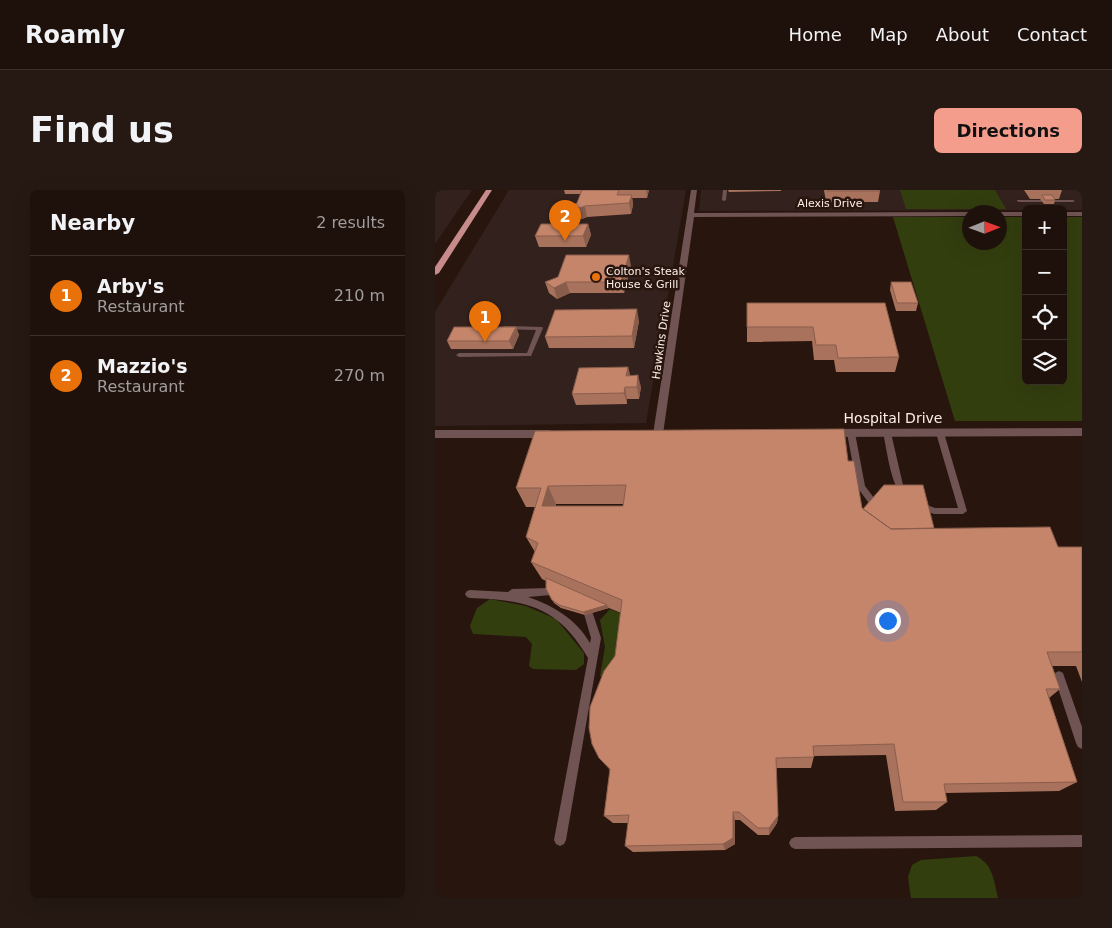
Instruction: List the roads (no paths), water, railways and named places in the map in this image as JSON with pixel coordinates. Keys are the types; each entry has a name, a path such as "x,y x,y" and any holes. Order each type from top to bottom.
{"main road":[{"path":"435,273 489,190"}],"street":[{"name":"Hawkins Drive","path":"658,434 694,190"},
{"name":"Alexis Drive","path":"690,214 962,214"},
{"path":"1007,214 1022,214"},
{"path":"1067,214 1082,214"},
{"name":"Hospital Drive","path":"811,433 1082,432"},
{"path":"435,434 562,434"}],"lane":[{"path":"725,190 725,200"},
{"path":"1019,201 1042,201"},
{"path":"1052,201 1073,201"},
{"path":"459,355 529,355 540,328 492,328"},
{"path":"851,433 861,487 874,506 887,515"},
{"path":"887,433 899,486 911,502 934,511 963,511 940,433"},
{"path":"924,520 934,511"},
{"path":"470,594 548,592"},
{"path":"494,594 526,600 552,609 572,623 593,657"},
{"path":"559,840 596,638 589,614"},
{"path":"1059,676 1082,743"},
{"path":"795,843 1082,841"}],"place":[{"name":"Mazzio's","path":"565,241"},
{"name":"Colton's Steak House & Grill","path":"596,277"},
{"name":"Arby's","path":"485,342"}]}
